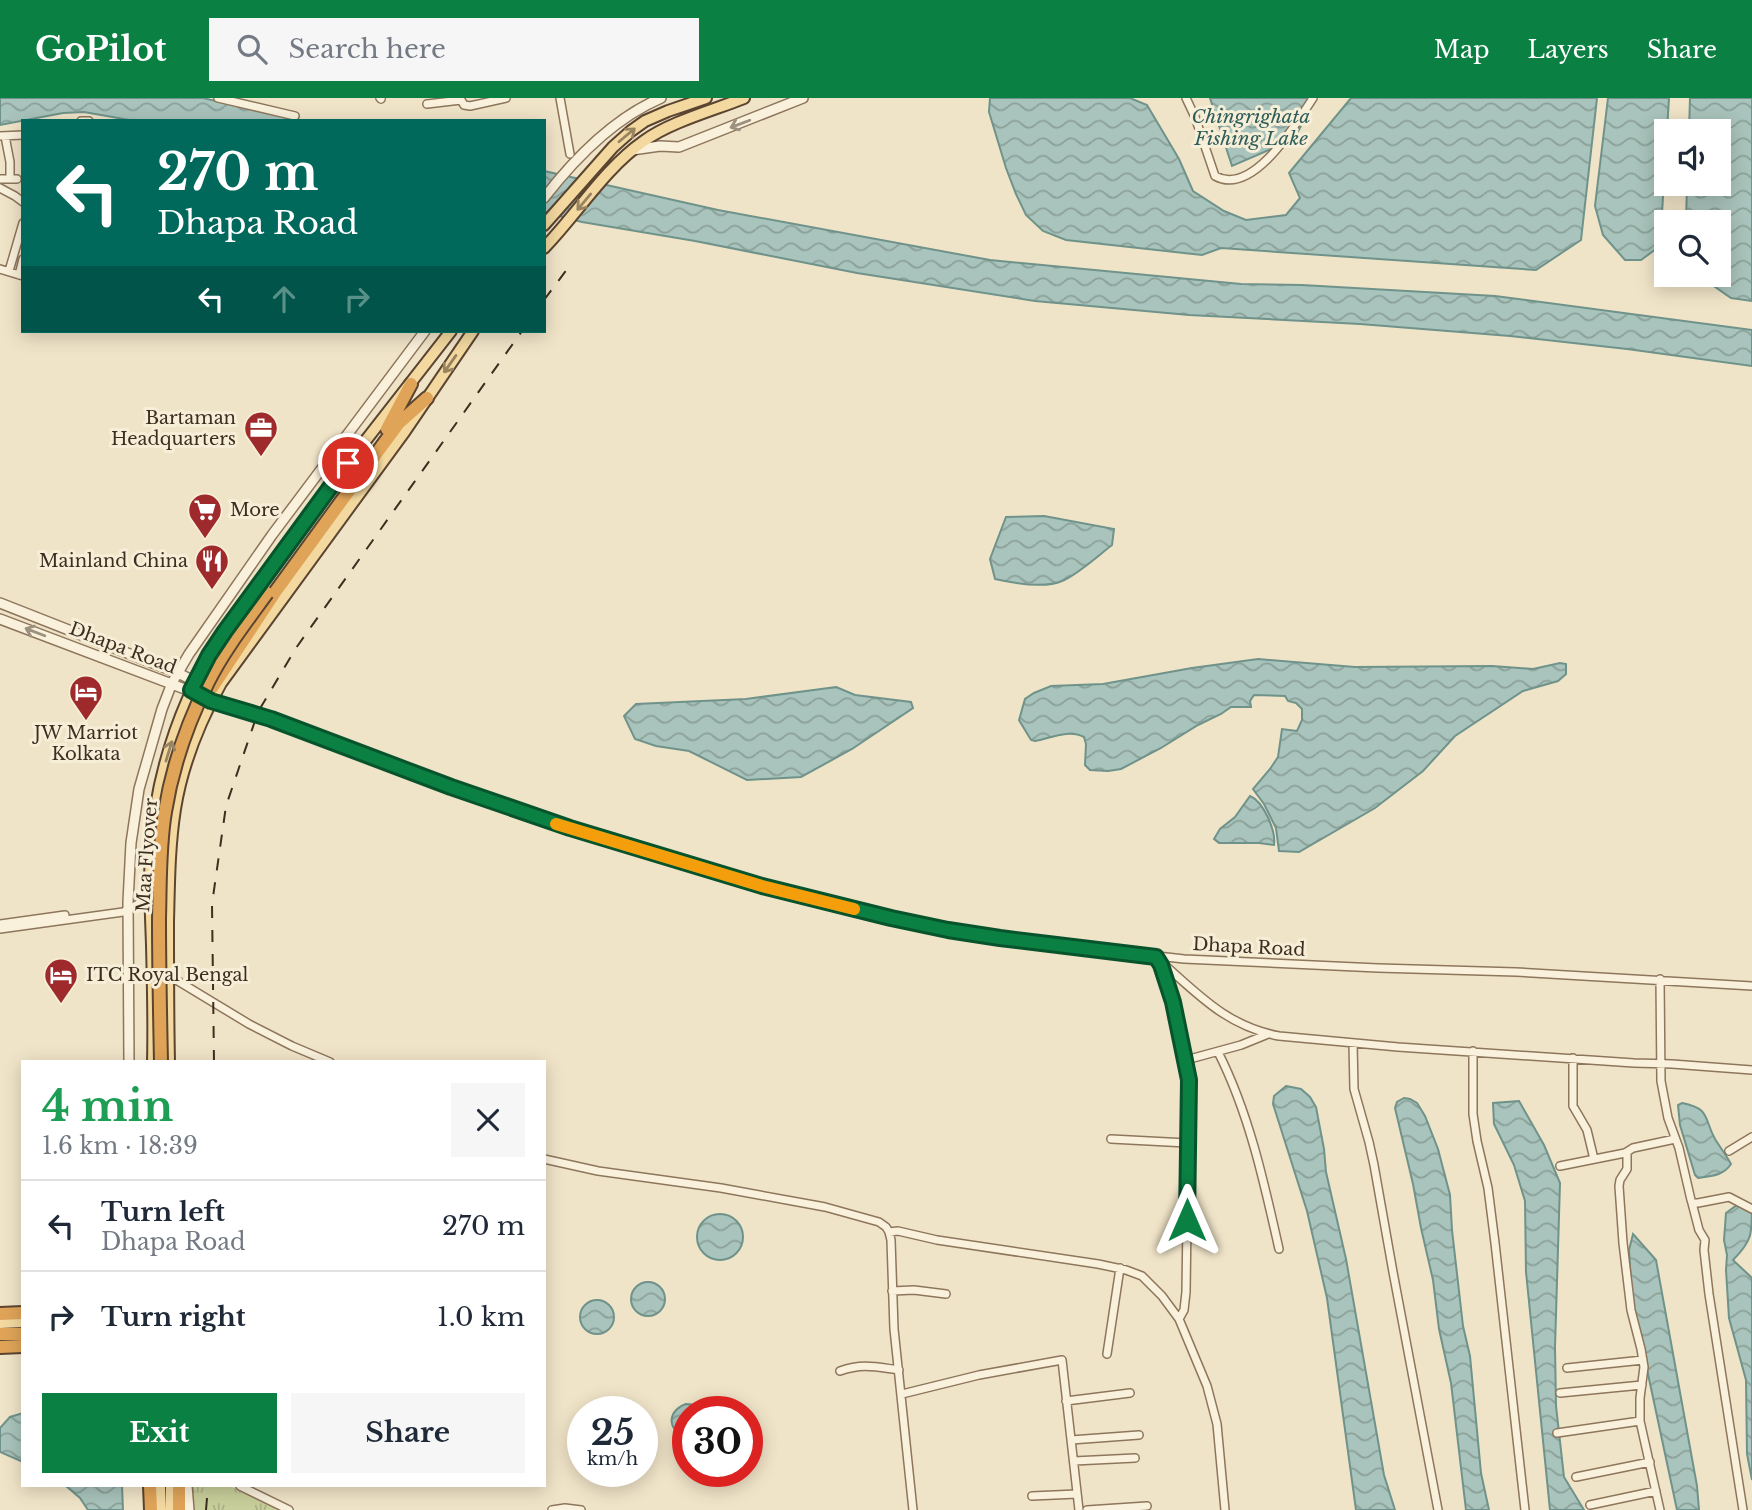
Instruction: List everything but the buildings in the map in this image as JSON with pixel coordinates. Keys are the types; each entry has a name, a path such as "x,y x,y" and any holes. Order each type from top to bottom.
{"highway":[{"name":"Maa Flyover","path":"272,592 383,434 411,384"},
{"name":"Maa Flyover","path":"165,1060 159,974 159,897 169,789 184,738 209,680 226,650 399,423 427,398"},
{"path":"0,1314 21,1313"},
{"path":"0,1324 21,1324"},
{"path":"0,1336 21,1336"},
{"path":"0,1347 21,1346"},
{"path":"150,1487 151,1510"},
{"path":"179,1487 179,1510"}],"main road":[{"path":"546,223 606,155 638,126 690,100 706,98"},
{"path":"546,246 631,150 647,138 744,98"},
{"path":"153,1060 151,852 161,779 176,727 209,655 231,621 381,419 449,333"},
{"path":"165,1060 169,865 175,808 189,754 211,701 221,683 405,431 472,333"},
{"path":"160,1487 161,1510"},
{"path":"171,1487 171,1510"}],"street":[{"path":"218,98 295,116"},
{"path":"427,104 461,99 464,105 470,106 506,98"},
{"path":"560,98 570,154"},
{"path":"546,195 562,174 599,139 643,106 661,98"},
{"path":"631,150 660,146 679,147 803,98"},
{"path":"1186,98 1215,176 1237,180 1263,163 1288,136 1313,98"},
{"path":"690,100 696,117"},
{"path":"0,179 14,179 2,136 21,135"},
{"path":"0,188 21,200"},
{"path":"9,271 21,230"},
{"path":"0,269 21,276"},
{"path":"129,1060 128,909 131,843 139,789 172,683 189,654 272,535 424,333"},
{"path":"0,603 178,673 193,686"},
{"name":"Dhapa Road","path":"0,619 172,683 193,686 211,701 271,719 451,787 570,828 762,886 948,930 1157,958 1516,972 1752,986"},
{"path":"0,929 123,912 150,902"},
{"path":"0,924 128,909"},
{"path":"1157,958 1218,1012 1269,1034 1289,1038 1752,1070"},
{"path":"1157,958 1173,1002 1189,1086 1186,1292 1184,1310 1179,1319"},
{"path":"168,975 249,1024 325,1060"},
{"path":"1660,979 1662,1096 1704,1240 1709,1294 1743,1510"},
{"path":"1185,1060 1218,1052 1269,1034"},
{"path":"1353,1043 1353,1089 1374,1165 1438,1510"},
{"path":"1473,1051 1477,1141 1490,1202 1525,1510"},
{"path":"1218,1052 1240,1104 1271,1211 1279,1249"},
{"path":"1573,1058 1573,1106 1587,1129 1594,1159"},
{"path":"1729,1151 1752,1137"},
{"path":"1111,1139 1187,1143"},
{"path":"1560,1166 1675,1139"},
{"path":"1627,1152 1627,1169 1620,1180 1621,1214 1631,1310 1644,1367 1639,1411 1660,1510"},
{"path":"546,1159 598,1171 803,1202 858,1215 878,1222 890,1232 894,1329 913,1510"},
{"path":"1692,1203 1730,1197 1752,1209"},
{"path":"890,1232 898,1231 937,1240 1121,1268 1142,1276 1162,1296 1179,1319 1199,1364 1213,1406 1220,1445 1225,1510"},
{"path":"1107,1354 1121,1268"},
{"path":"892,1291 914,1290 946,1294"},
{"path":"902,1394 979,1375 1062,1360 1079,1510"},
{"path":"1567,1368 1643,1360"},
{"path":"840,1371 862,1365 899,1370"},
{"path":"1560,1393 1642,1385"},
{"path":"1066,1401 1130,1393"},
{"path":"1557,1433 1640,1421"},
{"path":"1071,1440 1139,1434"},
{"path":"1074,1461 1135,1458"},
{"path":"1576,1477 1650,1462"},
{"path":"187,1487 189,1510"},
{"path":"242,1487 289,1510"},
{"path":"1590,1505 1656,1491"},
{"path":"1032,1496 1077,1494"},
{"path":"1087,1510 1147,1506"},
{"path":"552,1510 581,1510"}],"green space":[{"path":"189,1487 232,1487 282,1510 191,1510"}],"water":[{"path":"0,98 203,98 293,119 124,119 84,112 21,119 0,125"},
{"path":"990,98 1130,98 1147,105 1179,159 1193,191 1224,211 1246,220 1286,215 1300,198 1289,173 1351,98 1597,98 1581,240 1536,270 1221,248 1202,255 1066,240 1043,231 1026,215 1006,168 989,112"},
{"name":"Chingrighata Fishing Lake","path":"1210,98 1316,98 1294,139 1232,166"},
{"path":"1608,98 1669,98 1668,119 1654,119 1654,196 1663,196 1662,210 1654,210 1654,250 1641,260 1625,260 1603,235 1595,206"},
{"path":"1690,98 1752,98 1752,301 1731,298 1715,287 1731,287 1731,210 1686,210 1687,196 1731,196 1731,119 1689,119"},
{"path":"546,171 718,210 990,260 1241,284 1495,296 1752,330 1752,366 1510,336 1360,324 1189,315 1035,301 857,273 582,222 546,213"},
{"path":"1044,516 1114,529 1112,545 1062,581 1046,585 995,579 990,559 1006,517"},
{"path":"1258,659 1355,667 1492,666 1533,669 1560,663 1566,664 1566,674 1558,681 1523,691 1455,736 1423,771 1375,808 1299,852 1279,851 1276,828 1253,789 1278,757 1282,729 1297,731 1302,720 1302,709 1296,703 1288,701 1285,696 1254,695 1250,701 1251,707 1231,707 1121,769 1108,771 1090,770 1085,765 1084,737 1066,734 1031,740 1019,720 1025,699 1051,686 1103,684"},
{"path":"836,687 855,695 911,702 913,708 852,749 801,777 747,780 689,751 656,746 635,739 624,716 636,704 746,699"},
{"path":"1250,796 1260,804 1268,818 1274,845 1219,843 1214,839 1220,829 1235,817"},
{"path":"1286,1086 1301,1089 1316,1107 1384,1475 1395,1510 1356,1510 1327,1298 1307,1211 1273,1104 1274,1096"},
{"path":"1404,1098 1417,1103 1425,1116 1438,1149 1450,1195 1481,1473 1489,1510 1466,1510 1451,1383 1439,1329 1433,1280 1395,1108 1397,1102"},
{"path":"1519,1101 1544,1145 1560,1183 1556,1406 1564,1477 1584,1510 1550,1510 1526,1272 1525,1201 1514,1165 1494,1124 1493,1103"},
{"path":"1682,1103 1698,1108 1705,1115 1715,1139 1731,1164 1724,1171 1698,1178 1695,1175 1680,1125 1678,1105"},
{"path":"1741,1202 1752,1207 1750,1236 1733,1260 1752,1278 1752,1480 1747,1454 1746,1380 1729,1318 1724,1240 1726,1213"},
{"path":"720,1214 737,1220 743,1237 737,1254 720,1260 703,1254 697,1237 703,1220"},
{"path":"1633,1234 1656,1260 1699,1510 1677,1510 1632,1299 1629,1250"},
{"path":"648,1282 660,1287 665,1299 660,1311 648,1316 636,1311 631,1299 636,1287"},
{"path":"597,1300 609,1305 614,1317 609,1329 597,1334 585,1329 580,1317 585,1305"},
{"path":"21,1414 21,1461 0,1452 0,1428 10,1417"},
{"path":"67,1487 122,1487 123,1510 88,1510 80,1498"}],"railway":[{"path":"546,297 571,264"},
{"path":"214,1060 212,904 226,806 258,712 296,648 521,333"},
{"path":"206,1510 208,1487"}],"slow traffic":[{"path":"556,824 762,886 854,909"}],"place":[{"name":"Bartaman Headquarters","path":"261,458"},
{"name":"More","path":"205,540"},
{"name":"Mainland China","path":"212,591"},
{"name":"JW Marriot Kolkata","path":"86,722"},
{"name":"ITC Royal Bengal","path":"61,1005"}],"route":[{"path":"348,463 225,631 191,690 211,701 271,719 451,787 570,828 762,886 948,930 1156,957 1173,1002 1189,1080 1187,1220"}]}
